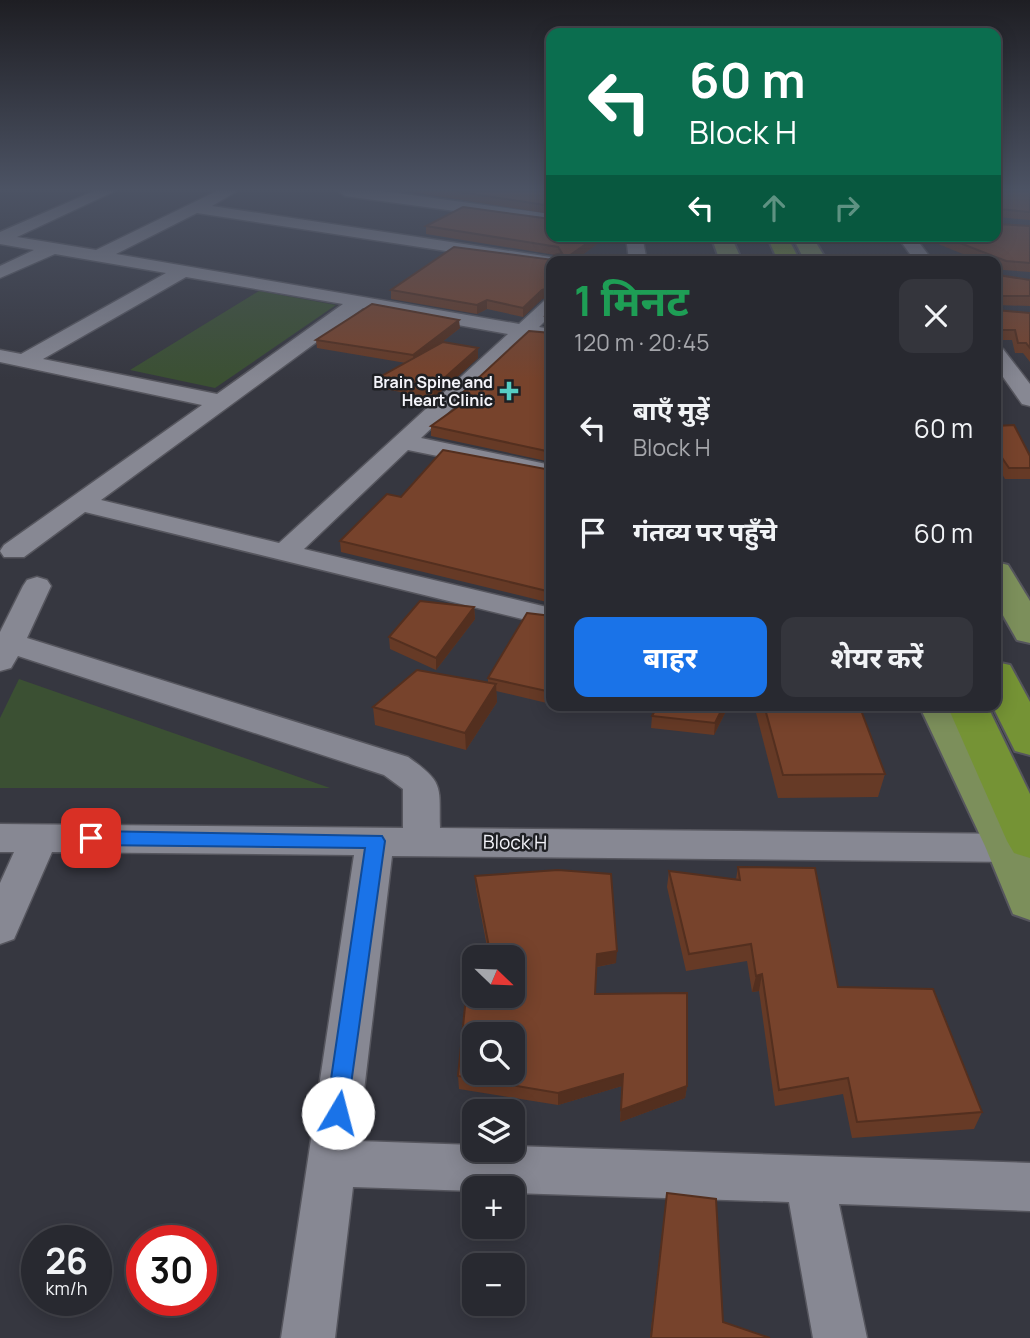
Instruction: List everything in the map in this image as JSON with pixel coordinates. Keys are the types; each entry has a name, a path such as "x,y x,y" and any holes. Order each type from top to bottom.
{"highway":[{"path":"1001,684 1030,741"},
{"path":"969,711 1023,845"}],"main road":[{"path":"1001,581 1030,632"},
{"path":"943,711 1023,845 1030,901"}],"street":[{"path":"0,273 41,253"},
{"path":"83,253 546,334"},
{"path":"97,256 102,253"},
{"path":"24,361 183,271"},
{"path":"14,551 359,302"},
{"path":"285,552 546,310"},
{"path":"0,356 221,402"},
{"path":"1001,359 1026,389"},
{"path":"403,442 546,471"},
{"path":"80,503 546,616"},
{"path":"37,586 5,652 396,766 421,784 422,841"},
{"name":"Block H","path":"0,838 1023,845"},
{"path":"0,928 39,838"},
{"path":"307,1338 375,841"},
{"path":"331,1163 1030,1186"},
{"path":"809,1180 840,1338"}],"green space":[{"path":"259,291 336,305 215,388 130,370"},
{"path":"19,679 330,788 0,788 0,718"}],"building":[{"path":"445,253 503,253 546,259 546,289 523,308 487,300 477,305 391,290"},
{"path":"560,253 573,253 569,256 554,255"},
{"path":"987,253 1030,253 1030,263 1006,261 1001,259 1001,256"},
{"path":"1001,275 1030,280 1030,296 1001,296"},
{"path":"372,304 459,320 413,355 316,340"},
{"path":"1001,310 1030,313 1030,348 1026,343 1018,343 1015,330 1001,330"},
{"path":"529,331 546,333 546,451 431,426 473,396 461,394"},
{"path":"443,342 478,348 433,388 378,378"},
{"path":"1014,425 1030,456 1030,468 1009,468 1001,456 1001,426"},
{"path":"443,450 546,469 546,591 340,541 387,494 401,497"},
{"path":"420,601 474,607 436,658 389,637"},
{"path":"527,613 546,615 546,691 488,678"},
{"path":"417,670 496,684 465,733 373,707"},
{"path":"655,711 721,711 715,723 652,716"},
{"path":"766,711 861,711 885,774 783,775"},
{"path":"738,867 815,868 838,987 933,989 982,1112 857,1122 848,1078 779,1090 762,974 756,976 751,944 689,954 669,871 740,880"},
{"path":"558,870 611,874 617,951 597,954 595,994 687,993 687,1086 621,1110 623,1074 558,1093 511,1085 525,1085 525,1022 463,1022 465,1008 525,1008 525,945 489,945 475,876"},
{"path":"462,1036 462,1077 458,1076"},
{"path":"667,1193 716,1199 723,1322 770,1338 651,1338"}],"place":[{"name":"Brain Spine and Heart Clinic","path":"509,391"}],"route":[{"path":"91,838 375,841 338,1113"}]}
